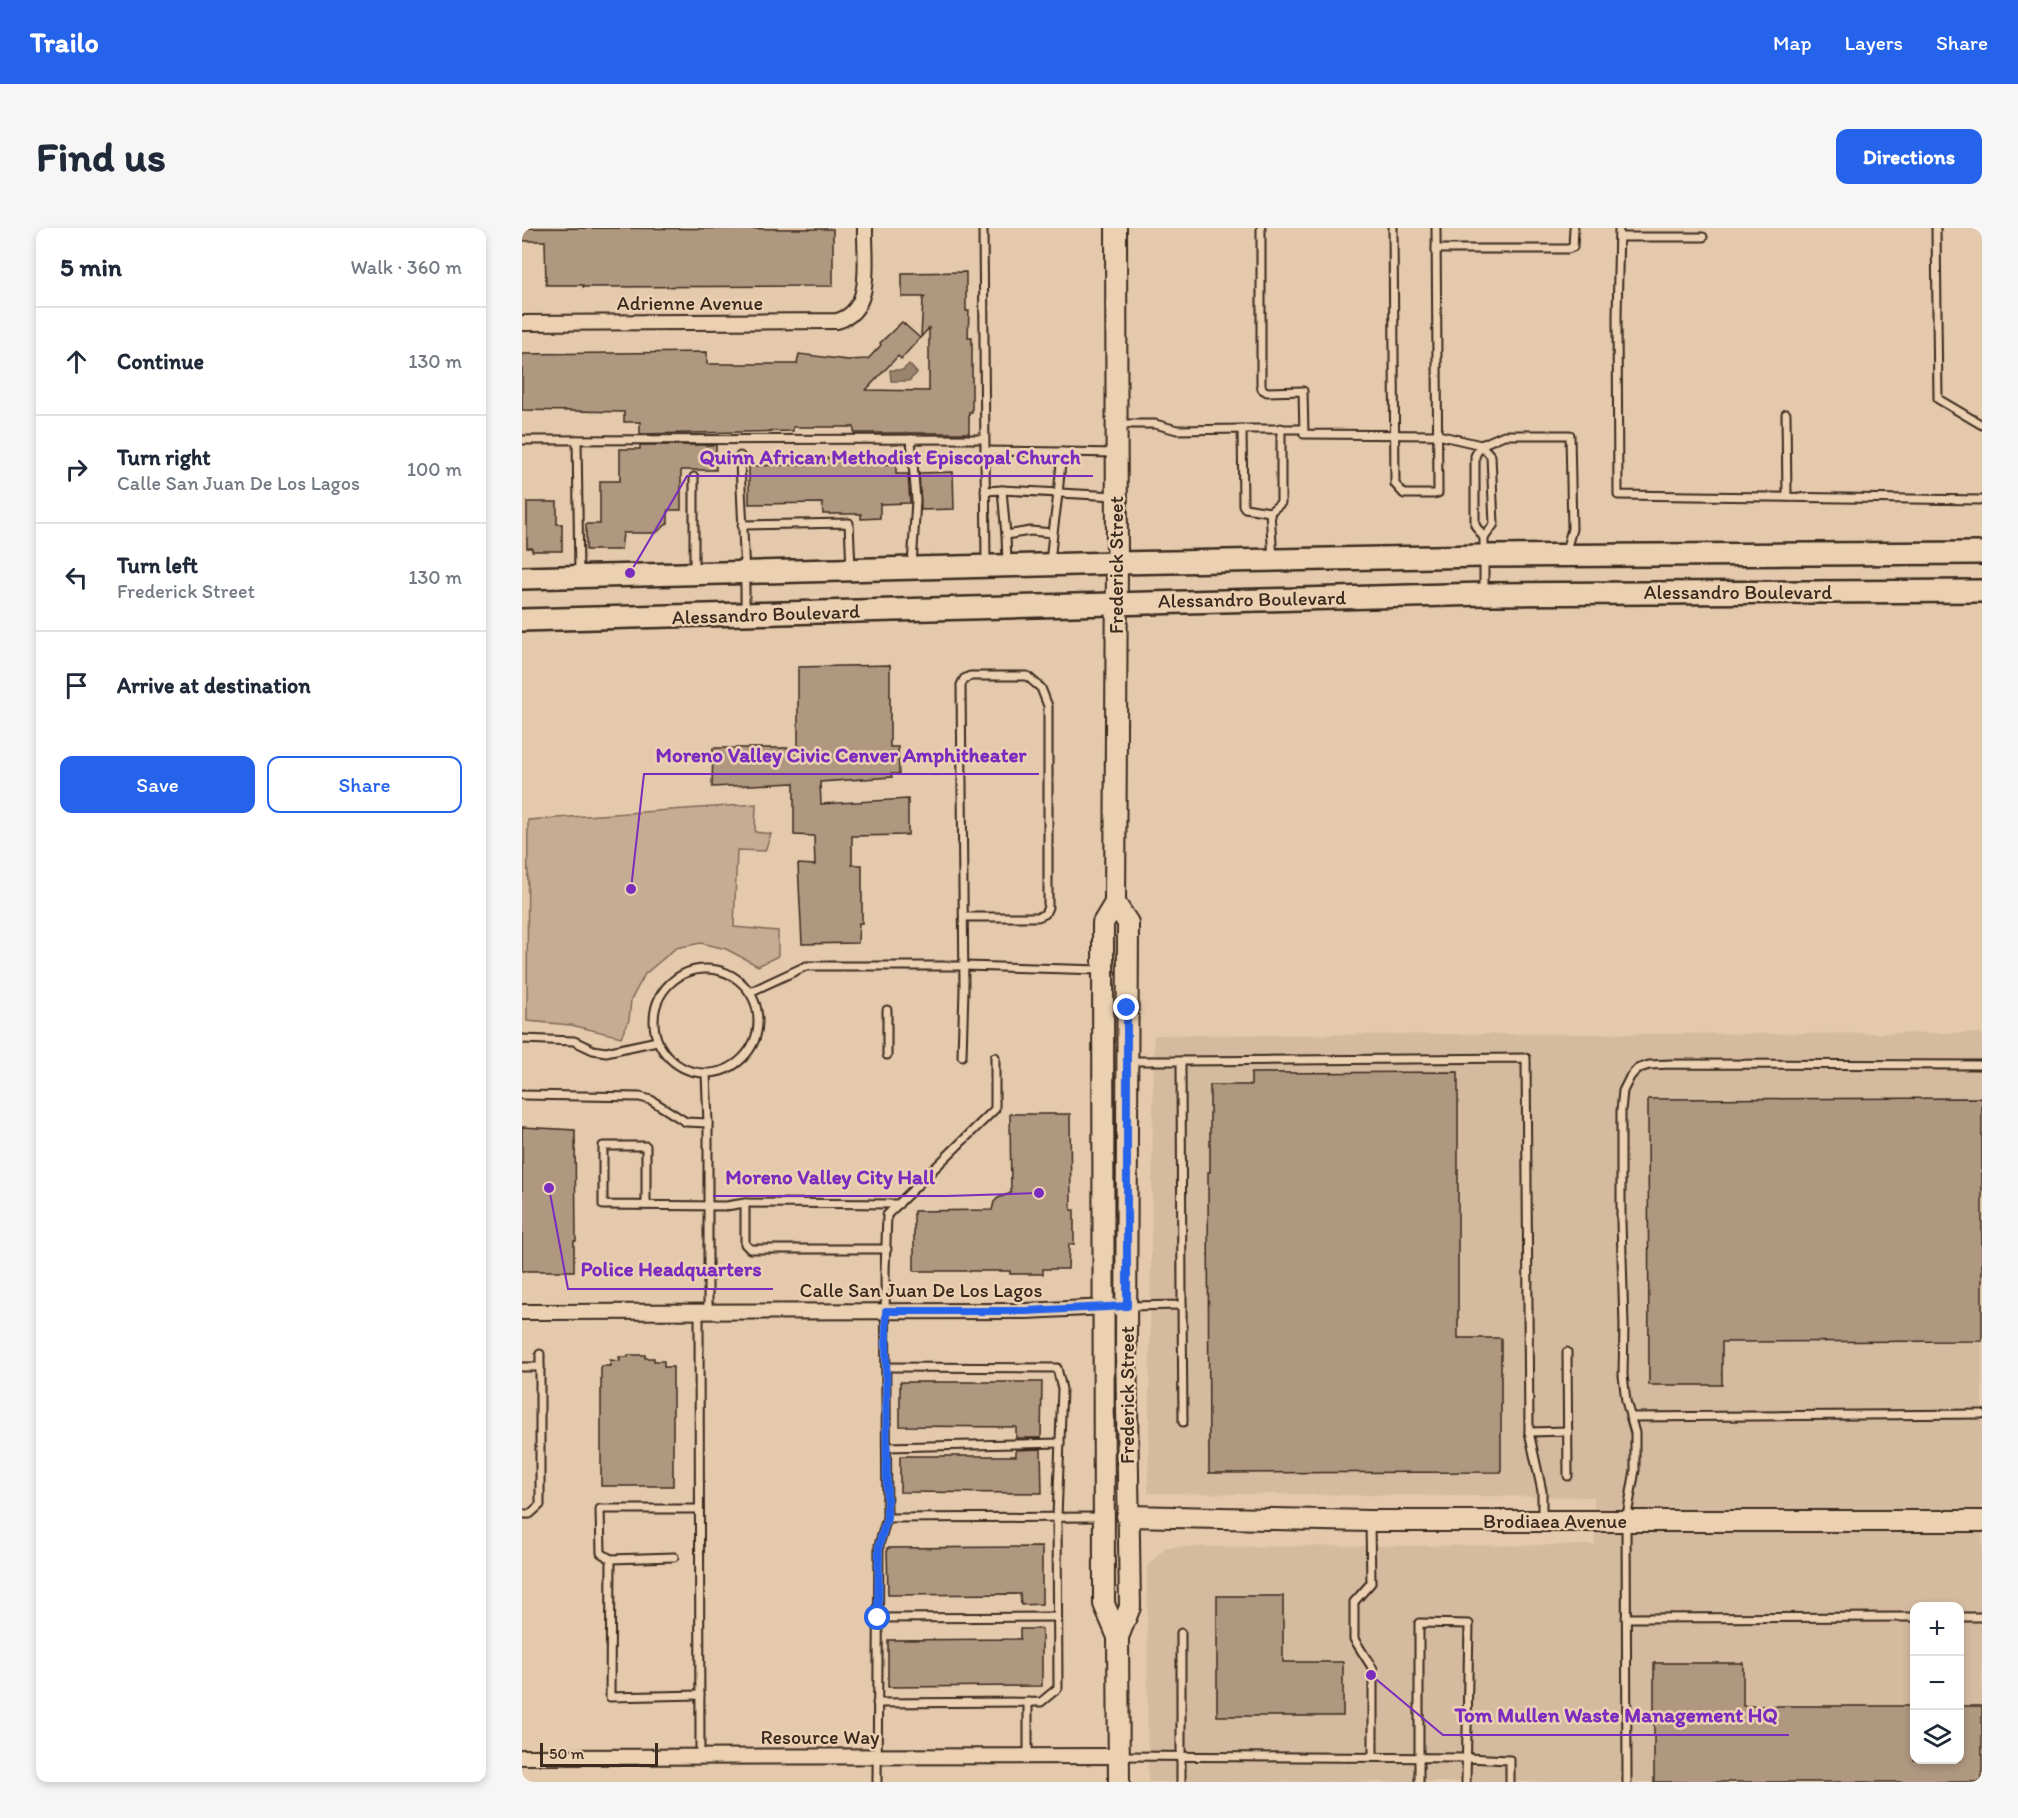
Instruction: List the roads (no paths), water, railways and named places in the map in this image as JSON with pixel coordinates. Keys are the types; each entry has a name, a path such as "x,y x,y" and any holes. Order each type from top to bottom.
{"main road":[{"name":"Frederick Street","path":"1116,228 1115,903 1103,923 1102,970 1104,1604 1118,1637"},
{"name":"Alessandro Boulevard","path":"522,579 1273,560 1484,547 1565,556 1982,553"},
{"name":"Alessandro Boulevard","path":"522,620 1484,594 1982,591"},
{"name":"Frederick Street","path":"1115,903 1128,923 1127,1516 1130,1607 1118,1637 1119,1782"},
{"path":"1102,970 1115,983 1117,1110 1121,1125 1128,1132"},
{"name":"Brodiaea Avenue","path":"1127,1516 1370,1521 1982,1521"}],"street":[{"name":"Adrienne Avenue","path":"522,323 821,323 844,319 856,311 861,302 864,287 865,228"},
{"name":"Calle San Juan De Los Lagos","path":"522,1312 1026,1311 1127,1306"},
{"name":"Resource Way","path":"522,1757 1119,1756"}],"lane":[{"path":"983,228 986,567"},
{"path":"1261,228 1262,389 1267,392 1303,391 1303,432 1306,436 1438,435 1481,445 1491,456 1494,524 1484,547"},
{"path":"1393,228 1395,484 1404,494 1434,494 1438,489 1436,228"},
{"path":"1436,249 1568,249 1573,247 1574,228"},
{"path":"1619,228 1618,495 1982,500"},
{"path":"1936,228 1938,399 1982,424"},
{"path":"1619,237 1703,237"},
{"path":"1786,414 1787,497"},
{"path":"1116,424 1155,424 1177,430 1303,429"},
{"path":"1242,429 1243,505 1245,508 1270,512 1281,503 1281,428"},
{"path":"1484,594 1484,547 1475,525 1475,456 1481,445 1504,435 1570,435 1572,529 1565,556"},
{"path":"911,439 916,500 912,569"},
{"path":"522,440 984,439"},
{"path":"577,440 579,577"},
{"path":"985,451 1116,453"},
{"path":"1050,564 1062,452"},
{"path":"740,456 746,573 745,615"},
{"path":"694,477 694,574"},
{"path":"1002,490 1008,566"},
{"path":"985,491 1117,496"},
{"path":"1270,512 1273,560"},
{"path":"742,525 849,523 851,570"},
{"path":"1006,535 1030,531 1053,533"},
{"path":"962,1056 964,917 961,685 964,679 970,676 1027,676 1041,687 1048,706 1048,907 1045,914 1038,917 964,917"},
{"path":"750,992 806,966 964,966 1102,970"},
{"path":"706,969 726,973 743,984 750,992 755,1001 759,1022 755,1041 743,1058 726,1070 706,1074 686,1070 669,1058 657,1041 653,1022 657,1001 669,984 686,973 706,969"},
{"path":"886,1010 887,1055"},
{"path":"522,1039 574,1041 593,1050 606,1052 657,1041"},
{"path":"877,1782 879,1545 887,1518 887,1215 995,1109 995,1057"},
{"path":"1128,1061 1526,1058 1529,1432 1542,1491 1542,1521"},
{"path":"1181,1061 1183,1422"},
{"path":"1627,1782 1626,1521 1635,1470 1635,1433 1623,1375 1621,1111 1623,1091 1637,1069 1649,1065 1747,1063 1982,1065"},
{"path":"700,1757 699,1509 707,1205 706,1074"},
{"path":"522,1095 640,1097 651,1100 686,1122 708,1123"},
{"path":"646,1205 646,1146 603,1146 603,1205 646,1205 707,1205 745,1203 899,1204"},
{"path":"745,1203 745,1244 750,1249 887,1249"},
{"path":"1127,1306 1182,1305"},
{"path":"1567,1352 1568,1476"},
{"path":"522,1514 530,1514 540,1505 540,1354"},
{"path":"522,1367 540,1367"},
{"path":"877,1702 1041,1702 1058,1688 1057,1517 1062,1389 1056,1368 886,1367"},
{"path":"1630,1417 1982,1414"},
{"path":"1529,1432 1568,1431"},
{"path":"887,1447 1060,1443"},
{"path":"674,1557 611,1559 601,1553 600,1509 699,1509"},
{"path":"887,1518 1103,1517"},
{"path":"1370,1521 1371,1583 1354,1602 1354,1638 1373,1669 1373,1757"},
{"path":"611,1559 610,1697 700,1695"},
{"path":"878,1618 1057,1617"},
{"path":"1626,1618 1910,1617"},
{"path":"1964,1617 1982,1617"},
{"path":"1419,1782 1419,1623 1468,1624 1466,1782"},
{"path":"1181,1633 1181,1782"},
{"path":"1028,1702 1028,1756"},
{"path":"1119,1756 1419,1757 1510,1760 1510,1782"}],"place":[{"name":"Quinn African Methodist Episcopal Church","path":"630,573"},
{"name":"Moreno Valley Civic Cenver Amphitheater","path":"631,889"},
{"name":"Police Headquarters","path":"549,1188"},
{"name":"Moreno Valley City Hall","path":"1039,1193"},
{"name":"Tom Mullen Waste Management HQ","path":"1371,1675"}]}
